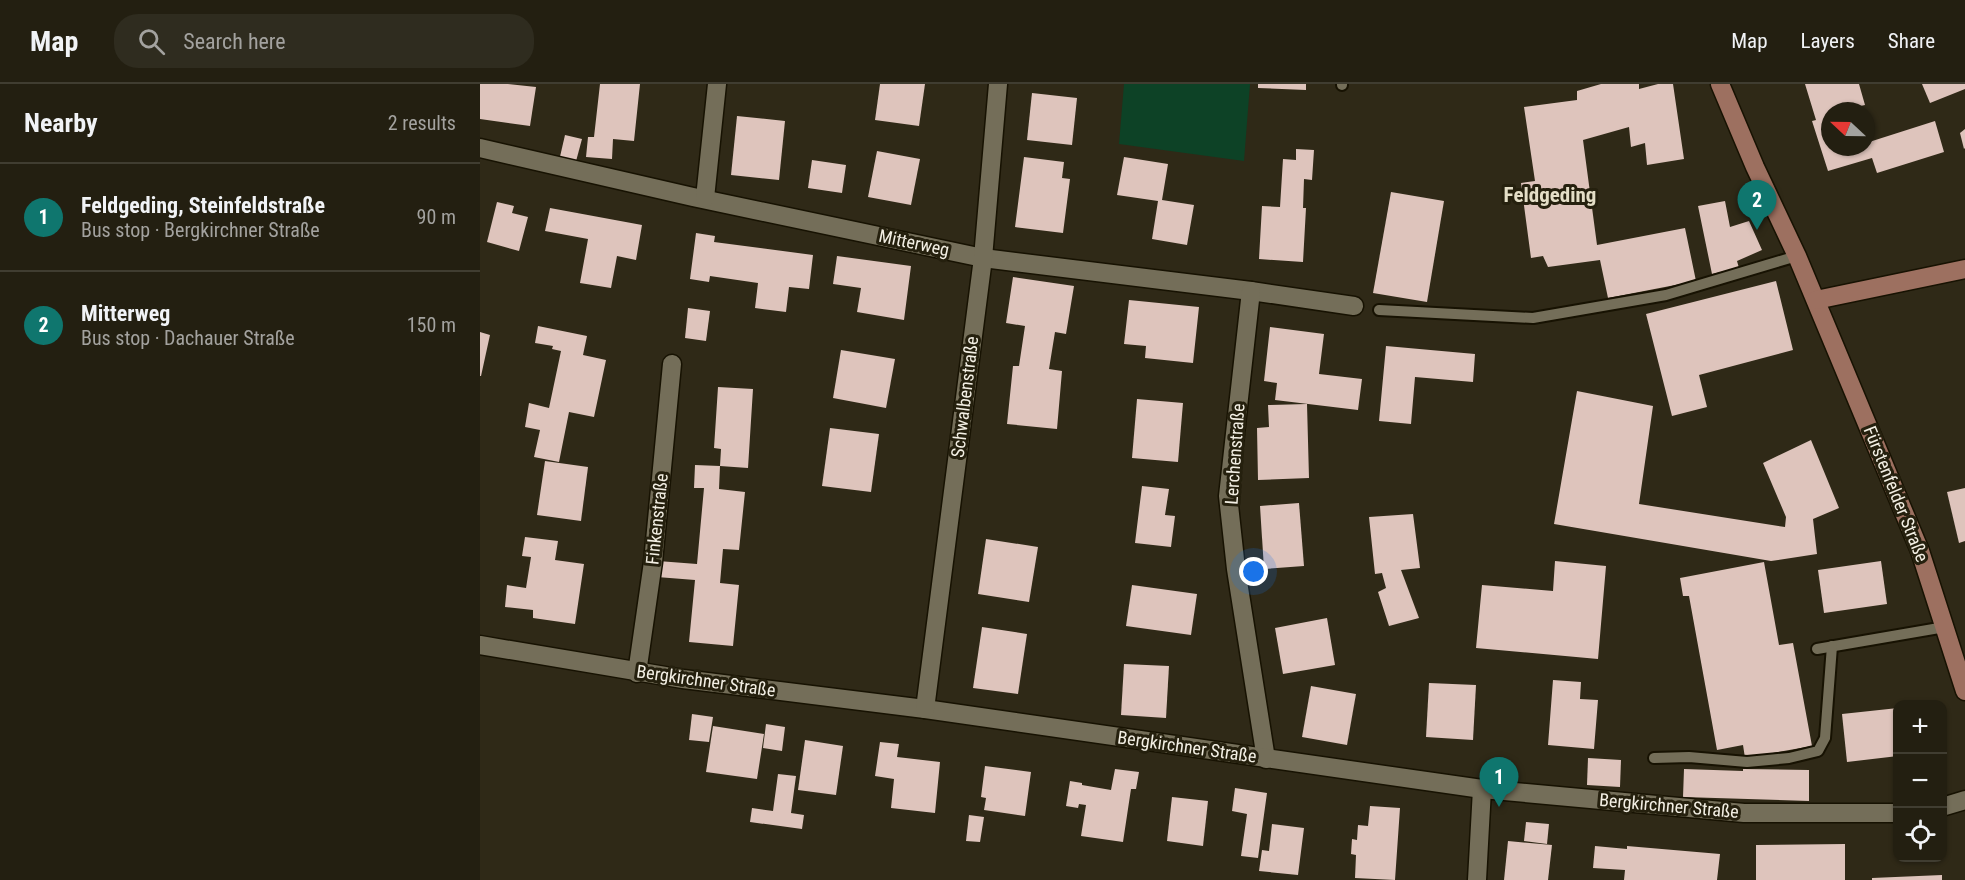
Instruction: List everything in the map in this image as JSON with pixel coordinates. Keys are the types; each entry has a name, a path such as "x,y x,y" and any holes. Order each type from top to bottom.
{"street":[{"path":"705,198 717,84"},
{"name":"Schwalbenstraße","path":"925,709 983,258 998,84"},
{"name":"Fürstenfelder Straße","path":"1720,84 1755,167 1797,255 1920,551 1965,691"},
{"name":"Mitterweg","path":"480,148 983,258 1354,306"},
{"path":"1816,300 1965,269"},
{"name":"Lerchenstraße","path":"1251,291 1228,496 1236,569 1266,759"},
{"name":"Finkenstraße","path":"637,673 653,561 672,364"},
{"name":"Bergkirchner Straße","path":"480,645 637,673 925,709 1482,789 1744,813 1893,813"},
{"path":"1477,880 1482,789"},
{"path":"1947,805 1965,800"}],"lane":[{"path":"1379,310 1533,318 1666,295 1797,255"},
{"path":"1817,649 1945,627"},
{"path":"1654,758 1747,762 1789,758 1818,751 1825,738 1832,646"}],"green space":[{"path":"1124,84 1250,84 1244,161 1119,144"}],"building":[{"path":"480,84 536,87 530,126 480,119"},
{"path":"600,84 640,84 634,141 613,139 612,159 586,157 588,137 594,137"},
{"path":"880,84 925,84 919,126 875,120"},
{"path":"1258,84 1306,84 1306,90 1258,88"},
{"path":"1601,84 1639,84 1639,89 1658,84 1673,84 1684,159 1647,165 1645,143 1631,147 1629,127 1583,140 1597,245 1685,228 1696,281 1608,298 1600,260 1548,267 1543,256 1531,258 1521,183 1535,181 1524,107 1577,100 1577,91"},
{"path":"1805,84 1859,84 1864,102 1821,102 1821,149 1812,121 1816,120"},
{"path":"1922,84 1965,84 1965,89 1930,103"},
{"path":"1032,93 1077,98 1072,145 1027,140"},
{"path":"737,116 785,121 779,180 731,175"},
{"path":"1935,121 1944,152 1877,173 1872,158 1828,171 1823,156 1875,156 1875,140"},
{"path":"1965,129 1965,148 1964,149 1960,133"},
{"path":"565,135 582,139 575,165 559,161"},
{"path":"1296,149 1314,150 1312,180 1304,179 1303,208 1306,208 1303,262 1259,259 1262,206 1280,207 1283,159 1296,160"},
{"path":"877,151 920,159 911,205 868,197"},
{"path":"1024,157 1064,162 1062,178 1070,179 1063,233 1015,227"},
{"path":"1124,157 1168,164 1162,200 1194,205 1187,245 1152,239 1158,201 1117,195"},
{"path":"812,160 846,165 842,193 808,188"},
{"path":"1391,192 1444,201 1427,302 1373,293"},
{"path":"1725,201 1730,227 1749,221 1762,250 1737,261 1739,268 1712,274 1698,206"},
{"path":"497,202 514,206 512,213 528,217 519,251 487,242"},
{"path":"550,208 642,225 636,260 617,256 611,288 580,283 588,239 545,231"},
{"path":"696,233 715,236 714,242 813,255 809,289 789,287 786,312 755,308 758,283 710,276 709,282 690,279"},
{"path":"837,256 911,266 904,320 857,312 861,288 833,284"},
{"path":"1013,277 1074,286 1066,334 1055,332 1049,369 1062,371 1057,429 1007,424 1013,366 1019,366 1025,326 1006,323"},
{"path":"1776,281 1793,350 1699,375 1707,407 1672,416 1646,314"},
{"path":"1129,300 1199,307 1193,363 1145,358 1146,346 1124,344"},
{"path":"688,308 710,311 706,341 685,338"},
{"path":"538,326 587,336 583,355 606,360 594,417 569,412 559,462 534,457 540,430 525,427 529,403 549,408 561,351 552,349 553,346 535,343"},
{"path":"1270,327 1324,334 1319,374 1362,379 1358,410 1275,400 1277,383 1264,381"},
{"path":"480,332 490,335 481,376 480,376"},
{"path":"1386,346 1475,354 1473,382 1415,377 1411,424 1379,421"},
{"path":"841,350 895,359 886,408 833,398"},
{"path":"718,387 753,389 748,468 720,466 721,449 714,448"},
{"path":"1577,391 1653,406 1639,504 1785,527 1786,517 1763,463 1811,440 1839,508 1813,519 1817,554 1771,561 1554,524"},
{"path":"1137,399 1183,403 1178,462 1132,458"},
{"path":"1307,404 1309,478 1258,480 1257,428 1269,427 1268,405"},
{"path":"830,428 879,434 871,492 822,486"},
{"path":"545,461 588,467 581,521 537,515"},
{"path":"695,465 720,466 719,489 745,492 739,550 723,549 720,583 739,585 733,646 689,642 695,580 657,577 658,561 697,564 704,488 694,488"},
{"path":"1142,486 1169,489 1165,515 1175,516 1171,547 1135,543"},
{"path":"1965,488 1965,541 1959,543 1947,492"},
{"path":"1299,503 1304,566 1264,569 1260,506"},
{"path":"1413,514 1420,568 1401,570 1419,618 1389,626 1378,592 1386,588 1382,573 1375,574 1369,517"},
{"path":"525,537 558,541 555,560 584,564 575,624 533,618 533,610 505,607 507,585 526,588 531,557 522,556"},
{"path":"986,539 1038,547 1029,602 978,594"},
{"path":"1555,561 1606,566 1598,659 1476,648 1482,585 1553,591"},
{"path":"1881,561 1887,604 1824,613 1818,570"},
{"path":"1764,562 1779,645 1793,643 1812,746 1745,758 1743,745 1717,750 1689,596 1683,596 1680,578"},
{"path":"1132,585 1197,594 1191,635 1126,626"},
{"path":"1327,618 1335,665 1283,674 1275,628"},
{"path":"982,627 1027,634 1018,694 973,688"},
{"path":"1124,664 1169,666 1166,718 1121,715"},
{"path":"1553,680 1581,682 1580,699 1598,700 1594,749 1548,745"},
{"path":"1429,683 1476,685 1473,740 1426,737"},
{"path":"1311,686 1356,694 1347,745 1302,737"},
{"path":"1893,709 1893,757 1847,762 1842,714"},
{"path":"692,714 713,717 709,742 689,740"},
{"path":"766,724 785,727 782,751 763,748"},
{"path":"713,726 764,734 757,779 706,772"},
{"path":"805,740 843,746 836,795 798,790"},
{"path":"880,742 899,744 897,757 940,762 935,813 891,808 894,779 875,776"},
{"path":"1588,758 1621,760 1620,787 1587,785"},
{"path":"985,766 1031,772 1025,816 984,810 986,798 981,797"},
{"path":"1115,769 1139,772 1136,789 1131,789 1123,842 1081,836 1086,805 1079,804 1078,808 1066,806 1070,781 1111,790"},
{"path":"1684,769 1809,770 1809,801 1683,797"},
{"path":"778,774 796,776 791,813 804,815 802,829 750,822 752,808 773,811"},
{"path":"1235,788 1267,793 1258,858 1241,856 1247,814 1232,811"},
{"path":"1172,797 1208,801 1203,846 1167,841"},
{"path":"1370,806 1400,808 1395,880 1355,878 1356,855 1351,854 1352,839 1357,840 1358,825 1368,826"},
{"path":"969,815 984,817 980,842 966,841"},
{"path":"1526,822 1549,824 1547,844 1524,841"},
{"path":"1272,824 1304,828 1298,875 1259,871 1262,850 1269,851"},
{"path":"1508,841 1552,845 1548,880 1504,880"},
{"path":"1845,844 1845,880 1756,880 1756,845"},
{"path":"1595,846 1627,849 1627,846 1720,854 1717,880 1624,880 1625,870 1593,868"},
{"path":"1942,875 1942,880 1872,880 1872,878"}],"place":[{"name":"Mitterweg","path":"1757,230"},
{"name":"Feldgeding, Steinfeldstraße","path":"1499,807"}],"district":[{"name":"Feldgeding","path":"1550,195"}]}
